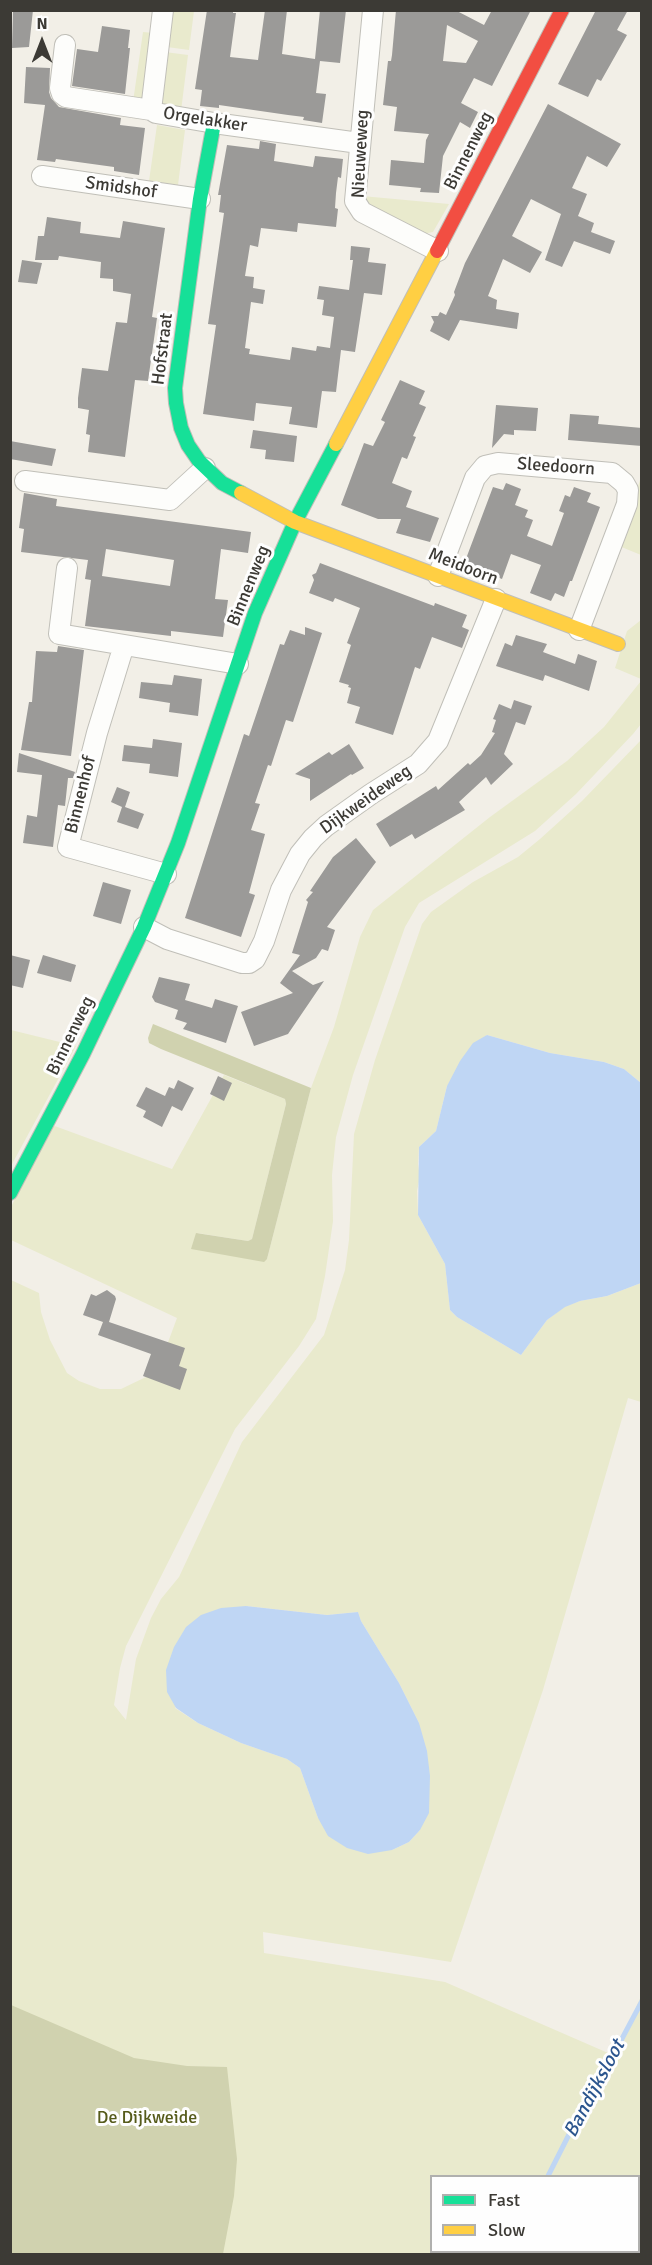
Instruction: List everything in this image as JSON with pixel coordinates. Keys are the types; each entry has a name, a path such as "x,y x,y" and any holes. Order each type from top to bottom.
{"street":[{"name":"Orgelakker","path":"163,10 151,110 156,113 214,123 359,143"},
{"name":"Nieuweweg","path":"373,10 355,192 358,208 438,251"},
{"name":"Binnenweg","path":"10,1193 83,1054 144,927 178,843 255,614 295,522 562,10"},
{"path":"65,45 60,88 62,94 66,97 151,110"},
{"name":"Hofstraat","path":"214,123 200,199 175,388 177,416 188,445 205,468 240,495 295,522"},
{"name":"Smidshof","path":"42,176 200,199"},
{"name":"Sleedoorn","path":"438,576 475,478 485,466 498,463 612,473 624,483 628,490 627,504 579,630"},
{"path":"25,481 170,500 205,468"},
{"name":"Meidoorn","path":"295,522 618,644"},
{"path":"67,568 59,634 238,664"},
{"name":"Dijkweideweg","path":"144,927 167,939 242,963 249,963 255,959 264,941 281,890 300,854 313,838 335,819 418,764 438,741 496,599"},
{"name":"Binnenhof","path":"124,645 97,733 68,847 166,874"}],"green space":[{"path":"172,11 194,11 189,50 167,47"},
{"path":"143,32 153,33 144,96 133,102"},
{"path":"165,52 188,55 181,111 162,106 159,100"},
{"path":"157,125 185,130 178,185 149,181"},
{"path":"362,196 449,204 433,232 423,234 367,204"},
{"path":"641,480 641,555 619,546"},
{"path":"641,620 641,679 615,668 627,631"},
{"name":"De Dijkweide","path":"641,681 641,724 576,794 535,831 419,903 405,927 353,1075 336,1137 332,1175 333,1221 316,1319 299,1346 235,1429 126,1646 114,1705 126,1720 136,1659 151,1618 161,1599 179,1577 242,1442 324,1335 345,1270 349,1240 354,1134 375,1060 422,924 431,912 473,882 518,857 540,839 582,801 641,740 641,1083 624,1069 604,1062 550,1053 487,1035 447,1086 436,1131 419,1147 420,1176 417,1191 418,1215 445,1264 450,1310 457,1317 521,1355 547,1320 565,1306 607,1296 641,1283 641,1402 628,1398 543,1690 451,1962 263,1932 264,1953 445,1982 615,2056 641,1996 641,2254 11,2254 11,1280 39,1293 41,1312 50,1340 67,1373 79,1381 100,1389 121,1389 146,1377 167,1345 177,1318 11,1240 10,1209 52,1125 172,1169 224,1075 285,1099 286,1104 252,1239 248,1241 197,1233 267,1259 311,1088 334,1027 360,937 373,910 490,817 567,761 604,727","holes":["246,1606 327,1615 358,1612 419,1723 420,1830 409,1842 392,1850 318,1818 300,1768 287,1759 241,1743 198,1723 175,1708"]},
{"path":"153,1024 311,1088 267,1259 264,1262 191,1249 196,1233 248,1241 252,1239 286,1104 285,1099 149,1043 148,1038"},
{"path":"11,1030 76,1046 11,1166"},
{"name":"De Dijkweide","path":"11,2005 134,2058 187,2066 227,2067 237,2159 234,2196 223,2254 11,2254"}],"water":[{"path":"487,1035 550,1053 604,1062 624,1069 641,1083 641,1283 607,1296 580,1301 565,1307 547,1320 521,1355 457,1317 450,1310 445,1264 418,1215 419,1147 436,1131 447,1086 460,1061 473,1043"},
{"path":"246,1606 327,1615 358,1612 419,1723 427,1751 430,1776 429,1813 420,1830 409,1842 392,1850 368,1854 347,1848 328,1836 318,1818 300,1768 287,1759 241,1743 198,1723 176,1708 167,1692 166,1670 174,1647 186,1627 201,1615 221,1608"}],"building":[{"path":"13,10 33,10 29,47 12,48"},
{"path":"207,10 233,10 233,13 236,13 230,57 258,60 265,10 287,10 282,54 315,59 320,10 346,10 340,63 320,61 316,93 326,94 322,123 303,120 304,117 219,105 219,108 200,106 202,90 195,89"},
{"path":"396,10 455,10 484,25 492,10 531,10 492,86 474,78 461,103 478,112 470,128 460,122 443,156 439,193 420,192 421,188 389,185 391,160 424,163 426,140 429,134 394,131 397,107 383,105 388,61 391,61","holes":["447,25 478,41 466,63 443,61"]},
{"path":"596,10 628,10 617,30 627,35 601,81 597,79 588,97 558,84"},
{"path":"102,26 130,30 125,94 72,86 77,49 98,52"},
{"path":"26,67 50,68 49,92 59,107 121,118 120,125 145,128 139,175 114,171 114,167 56,159 55,162 37,160 45,105 24,103"},
{"path":"548,104 621,144 607,167 587,156 572,188 587,194 578,216 594,223 591,232 615,241 610,254 574,241 562,267 545,260 561,214 531,199 512,236 542,252 530,273 503,259 488,296 497,300 496,309 519,313 517,329 460,320 449,341 430,331 434,322 431,316 438,316 440,312 446,315 465,263"},
{"path":"260,141 276,144 274,161 313,167 315,156 343,159 341,178 338,177 336,193 335,208 338,209 336,227 298,223 297,232 261,228 258,247 250,245 245,276 254,277 253,288 265,290 263,304 251,302 245,348 250,349 249,354 290,360 292,347 316,351 317,346 330,348 334,317 322,315 324,300 317,299 319,286 349,290 353,260 350,260 351,246 370,248 368,262 386,264 382,295 364,293 355,352 341,350 336,392 322,391 317,428 289,424 292,407 256,403 254,421 203,414 216,325 208,324 224,213 219,212 221,195 218,195 227,145 259,149"},
{"path":"47,217 81,222 80,233 120,238 123,221 165,228 152,317 157,318 148,381 135,380 125,457 88,452 90,435 86,434 89,410 78,408 78,398 82,368 108,371 116,322 127,323 131,294 113,291 113,279 100,278 101,262 59,256 58,260 35,260 38,236 44,236"},
{"path":"22,260 42,263 37,284 18,282"},
{"path":"400,380 425,391 419,404 426,407 413,436 416,437 407,459 402,457 392,483 412,491 406,507 439,518 430,542 396,533 401,519 378,519 341,505 364,443 373,446 385,422 381,420"},
{"path":"496,405 538,408 536,431 514,430 514,435 504,434 492,448"},
{"path":"570,414 599,416 598,424 642,428 642,446 568,440"},
{"path":"253,430 297,436 294,462 265,459 266,450 250,448"},
{"path":"10,441 56,449 52,466 10,459"},
{"path":"506,483 521,489 515,505 528,510 525,517 533,520 527,536 552,546 564,513 559,511 565,495 570,497 574,487 591,493 587,502 600,507 564,597 555,593 551,601 530,593 541,565 511,554 502,579 464,564 493,487 503,490"},
{"path":"24,493 57,499 56,506 251,532 248,553 221,549 215,599 228,600 223,637 171,631 171,636 85,626 91,580 85,579 88,560 21,552 24,529 19,528","holes":["106,549 174,560 170,586 102,576"]},
{"path":"320,563 434,606 435,603 467,615 462,627 469,630 462,648 432,637 420,669 415,667 393,735 355,723 360,707 347,703 351,688 339,682 351,645 347,643 360,608 335,598 333,602 309,593 314,580 312,575 316,573"},
{"path":"305,627 322,633 293,722 286,720 271,766 268,765 255,803 260,804 251,830 265,834 249,893 255,895 241,937 185,918 244,734 249,736 280,644 284,645 290,630 305,635"},
{"path":"516,635 547,644 543,652 575,664 578,654 597,661 589,691 545,675 543,681 496,666 505,643 512,646"},
{"path":"58,646 84,650 71,756 21,750 29,702 32,702 36,651 57,652"},
{"path":"174,675 202,679 198,716 169,712 170,703 139,698 141,682 172,685"},
{"path":"514,700 532,706 525,725 516,722 504,754 513,764 491,785 486,777 459,802 465,810 415,839 412,834 390,847 376,824 436,786 438,790 468,763 470,765 481,755 495,733 492,732 496,720 493,719 499,704 511,709"},
{"path":"153,739 182,743 178,777 149,773 150,764 122,761 124,745 152,748"},
{"path":"349,744 364,768 310,801 310,779 295,774 329,752 332,755"},
{"path":"19,753 75,772 73,778 68,778 65,806 58,805 53,847 23,843 27,815 37,817 42,775 17,772"},
{"path":"117,787 130,792 125,807 144,814 138,829 117,822 122,807 111,802"},
{"path":"356,838 376,862 327,927 335,930 328,951 322,949 316,958 292,971 313,985 324,981 288,1034 254,1046 241,1012 293,993 280,983 300,955 292,953 308,902 306,900 333,857"},
{"path":"103,882 131,890 121,924 93,916"},
{"path":"10,955 30,960 23,988 10,985"},
{"path":"43,955 76,965 71,982 37,973"},
{"path":"159,977 190,984 185,1000 212,1008 215,999 238,1006 226,1043 183,1029 187,1023 175,1019 178,1010 155,1002 152,997"},
{"path":"218,1076 232,1083 224,1101 210,1094"},
{"path":"178,1080 194,1088 182,1111 172,1106 162,1127 143,1117 146,1111 136,1106 146,1087 165,1096 169,1087 174,1089"},
{"path":"107,1290 116,1299 109,1322 185,1348 179,1366 187,1369 180,1390 143,1376 151,1354 98,1335 103,1322 83,1315 91,1294 96,1296"}],"waterway":[{"name":"Bandijksloot","path":"549,2175 591,2091 642,2001"}],"traffic: fast":[{"path":"214,123 200,199 175,388 176,403 181,428 188,445 199,461 222,483 241,493"},
{"path":"10,1193 83,1054 144,927 178,843 255,613 295,522 336,444"}],"traffic: slow":[{"path":"336,444 437,251"},
{"path":"241,493 295,522 618,644"}],"traffic: jam":[{"path":"437,251 562,10"}]}
